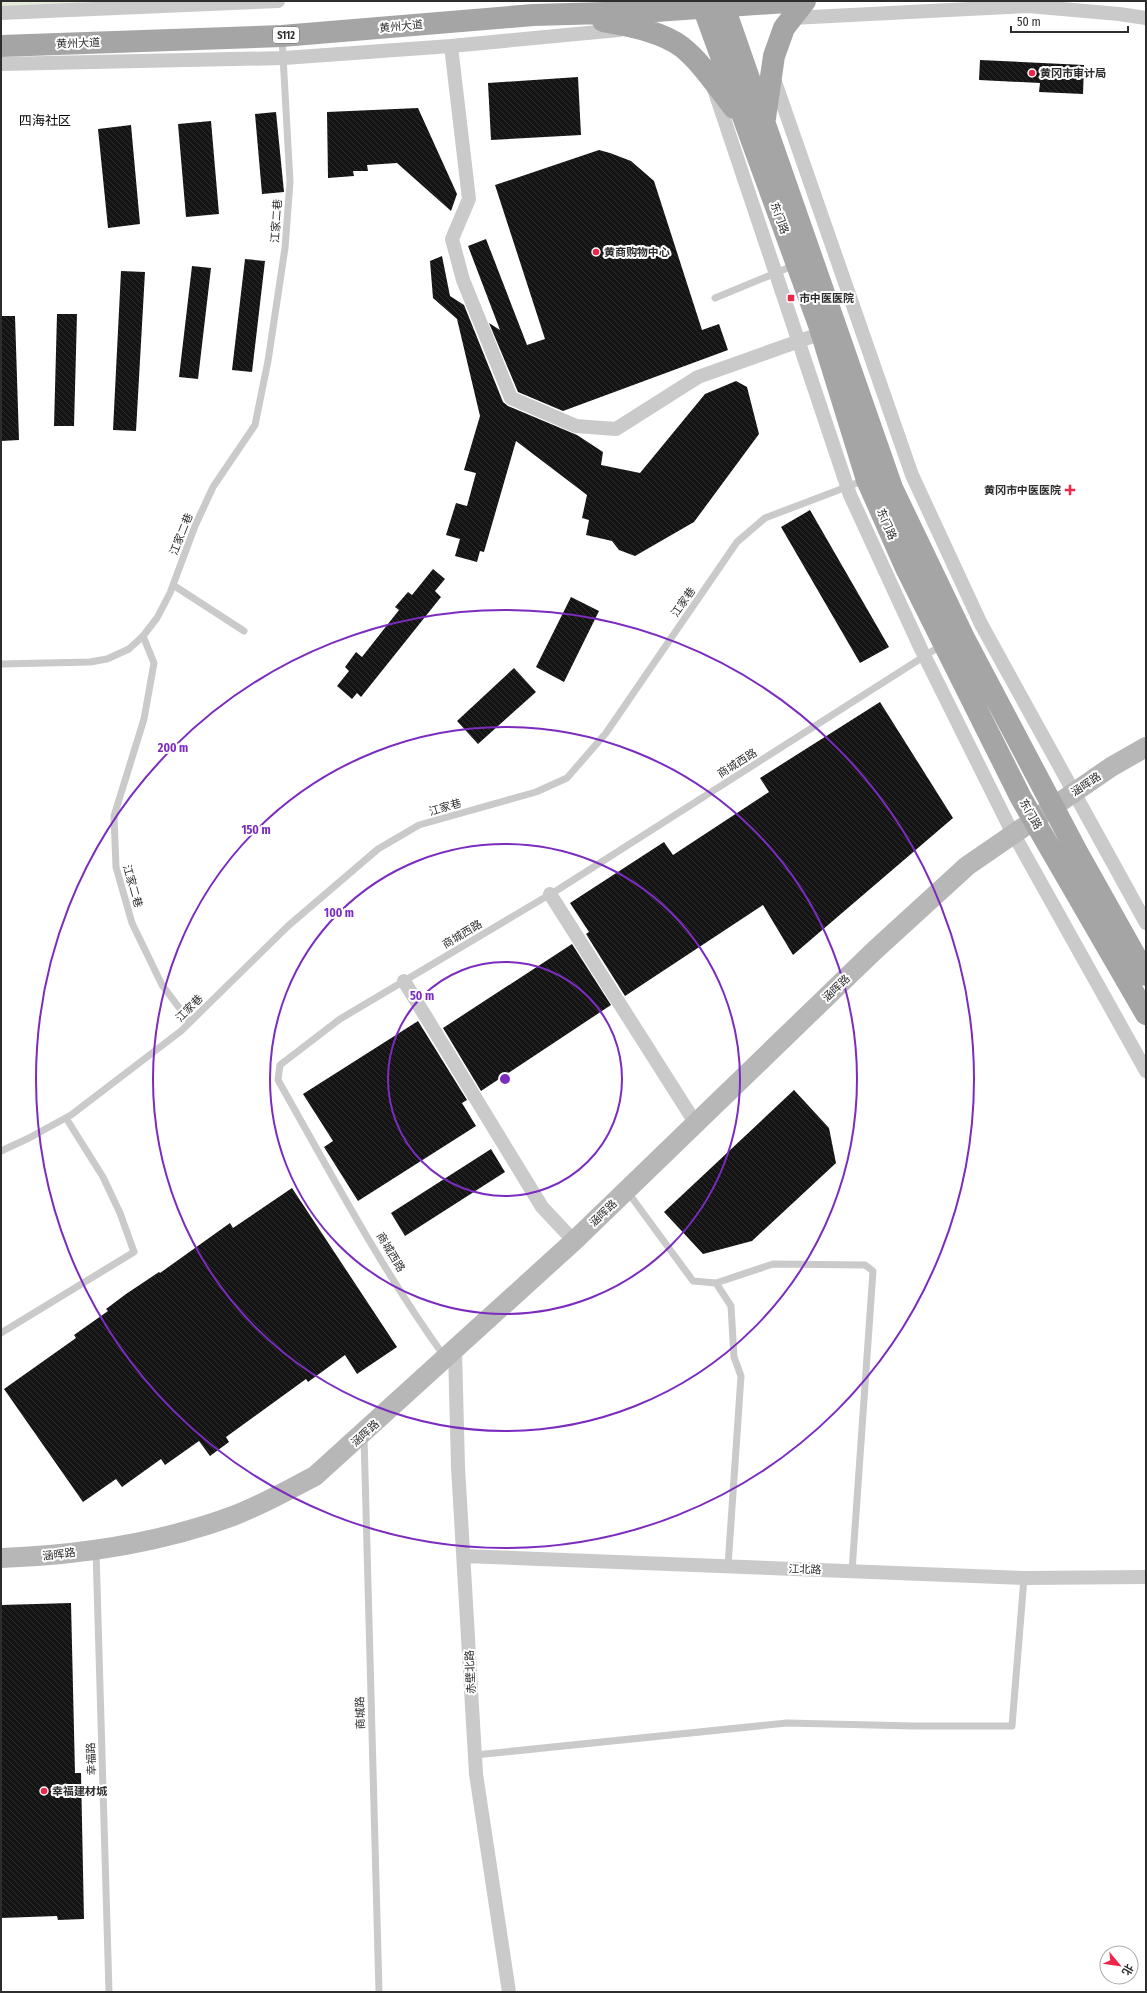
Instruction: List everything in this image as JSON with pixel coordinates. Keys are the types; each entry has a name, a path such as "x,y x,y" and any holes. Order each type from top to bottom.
{"main road":[{"name":"黄州大道","path":"1,33 277,24 515,1"},
{"name":"黄州大道","path":"1,46 282,36 533,15 570,14 713,4 799,7"},
{"name":"东门路","path":"713,4 892,488 965,640 1053,806 1146,975"},
{"path":"570,14 635,28 666,39 681,47 756,123 772,72 774,56 784,28 799,7"},
{"name":"东门路","path":"756,123 797,264 822,333 867,480 906,568 1033,819 1146,1014"}],"street":[{"path":"1,13 278,1"},
{"path":"799,7 1028,6 1119,14 1146,18"},
{"path":"1,64 284,58 451,46 635,28"},
{"path":"451,46 469,199 452,239 463,280 511,398 576,426 616,429 698,377 822,333"},
{"path":"772,72 912,475 981,624 1146,923"},
{"path":"710,78 847,487 924,656 1013,834 1146,1071"},
{"name":"涵晖路","path":"1,1558 36,1556 96,1549 175,1533 240,1513 276,1497 315,1476 364,1434 574,1241 920,908 967,866 1074,791 1146,747"},
{"path":"550,894 696,1124"},
{"path":"404,981 542,1207 574,1241"},
{"name":"赤壁北路","path":"450,1354 464,1556 476,1774 509,1992"},
{"name":"江北路","path":"464,1556 1024,1578 1146,1577"}],"lane":[{"name":"江家二巷","path":"190,1022 162,985 132,923 116,867 114,816 144,719 154,663 143,636 157,618 173,585 195,526 213,487 255,425 268,361 285,248 290,182 282,36"},
{"path":"715,298 797,264"},
{"name":"江家巷","path":"1,1151 66,1118 132,1069 190,1022 288,926 378,849 419,825 536,792 566,778 606,733 737,542 765,518 867,480"},
{"path":"173,585 244,631"},
{"path":"1,664 82,662 107,659 129,649 143,636"},
{"name":"商城西路","path":"450,1354 418,1320 325,1163 278,1080 280,1065 340,1019 550,894 945,644"},
{"path":"1,1334 134,1252 120,1213 103,1177 66,1118"},
{"path":"627,1191 693,1281 716,1282 773,1264 865,1265 873,1272 852,1571"},
{"path":"716,1282 731,1306 734,1356 741,1376 728,1566"},
{"name":"商城路","path":"364,1434 379,1992"},
{"name":"幸福路","path":"96,1549 108,1992"},
{"path":"475,1755 787,1723 915,1726 1012,1726 1024,1578"}],"green space":[{"path":"1,1 81,1 81,8 1,10"}],"building":[{"name":"黄冈市审计局","path":"980,60 1084,65 1083,94 1039,92 1040,83 979,80"},
{"path":"578,77 581,135 491,140 488,83"},
{"path":"418,108 457,194 451,211 397,163 367,165 368,171 353,171 354,176 328,178 327,112"},
{"path":"276,112 284,192 262,194 255,114"},
{"path":"211,121 219,214 186,217 178,124"},
{"path":"131,125 140,224 108,228 98,129"},
{"name":"黄商购物中心","path":"599,150 631,161 654,181 702,330 719,324 728,350 563,411 518,392 489,323 500,330 468,246 486,239 527,345 545,339 495,185"},
{"path":"442,256 450,296 464,305 503,402 508,406 577,435 603,452 601,465 640,473 705,394 736,381 747,387 759,434 694,522 635,556 619,550 612,541 586,535 589,520 582,518 587,495 516,441 484,552 480,551 477,562 455,556 460,539 446,535 456,503 467,506 476,473 464,470 480,416 457,319 433,298 430,261"},
{"path":"245,259 265,261 252,372 232,370"},
{"path":"192,266 211,268 198,379 179,377"},
{"path":"121,271 145,272 136,431 113,430"},
{"path":"57,314 77,314 74,426 54,426"},
{"path":"1,316 15,316 19,440 1,441"},
{"path":"810,510 889,647 860,663 781,527"},
{"path":"433,569 445,579 435,591 441,597 361,697 357,693 352,699 337,686 349,671 345,667 356,652 362,657 399,610 395,607 408,592 412,595"},
{"path":"571,597 599,611 564,682 536,667"},
{"path":"514,668 536,692 478,744 457,721"},
{"path":"880,702 953,818 793,955 763,905 625,996 586,934 589,932 570,903 664,842 673,855 769,792 760,778"},
{"path":"572,944 611,1005 481,1091 443,1028"},
{"path":"418,1021 467,1100 462,1103 476,1126 358,1201 324,1147 333,1141 303,1094"},
{"path":"794,1090 829,1128 836,1163 752,1241 703,1254 664,1212"},
{"path":"491,1149 505,1172 405,1236 391,1213"},
{"path":"292,1188 397,1347 357,1374 345,1355 308,1382 306,1379 226,1437 229,1442 210,1456 199,1441 165,1465 161,1459 122,1487 116,1479 83,1502 4,1389 76,1338 74,1335 108,1311 106,1309 126,1294 159,1272 160,1273 230,1223 233,1228"},
{"name":"幸福建材城","path":"71,1603 75,1773 81,1773 84,1919 58,1920 57,1916 1,1918 1,1605"}],"place":[{"name":"黄冈市审计局","path":"1032,73"},
{"name":"黄商购物中心","path":"596,252"},
{"name":"市中医医院","path":"791,298"},
{"name":"黄冈市中医医院","path":"1070,490"},
{"name":"幸福建材城","path":"44,1791"}],"district":[{"name":"四海社区","path":"45,120"}]}
